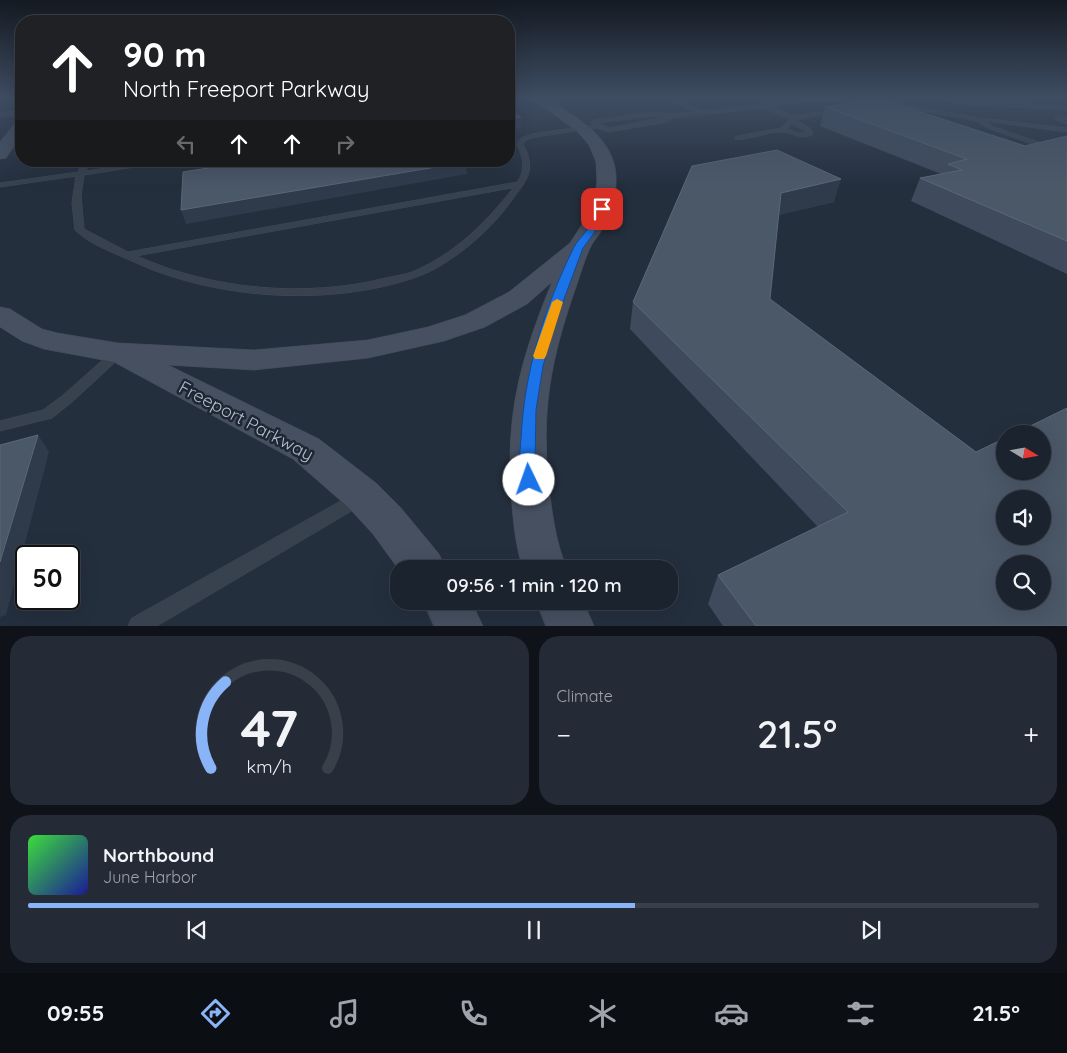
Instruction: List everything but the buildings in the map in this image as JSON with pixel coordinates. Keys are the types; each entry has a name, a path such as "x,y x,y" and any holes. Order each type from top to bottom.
{"main road":[{"path":"0,315 32,334 54,342 118,353 254,360 368,349 434,335 475,321 510,303 578,248 589,233 602,209 607,182 605,162 590,127"},
{"path":"0,154 15,133"},
{"path":"543,560 533,515 527,462 529,410 537,366 549,323 578,248"},
{"name":"Freeport Parkway","path":"118,353 306,450 362,496 387,521 417,560"},
{"path":"451,610 459,626"},
{"path":"564,610 570,626"}],"lane":[{"path":"83,167 80,174 75,203 80,230 107,246 159,270 208,284 284,293 356,289 415,274 456,251 483,228 504,206 526,175 525,154 520,144 523,139 534,135 589,127"},
{"path":"591,127 609,130 625,127"},
{"path":"737,138 784,130 798,135 810,134 809,130 804,127"},
{"path":"993,127 1041,145"},
{"path":"1046,127 1067,130"},
{"path":"1023,149 1067,140"},
{"path":"0,185 128,167"},
{"path":"127,255 519,184"},
{"path":"0,426 47,414 67,399 118,353"},
{"path":"138,626 362,496"}],"slow traffic":[{"path":"539,356 557,302"}],"route":[{"path":"529,480 527,462 529,410 537,366 549,323 578,248 589,233 602,209"}]}
